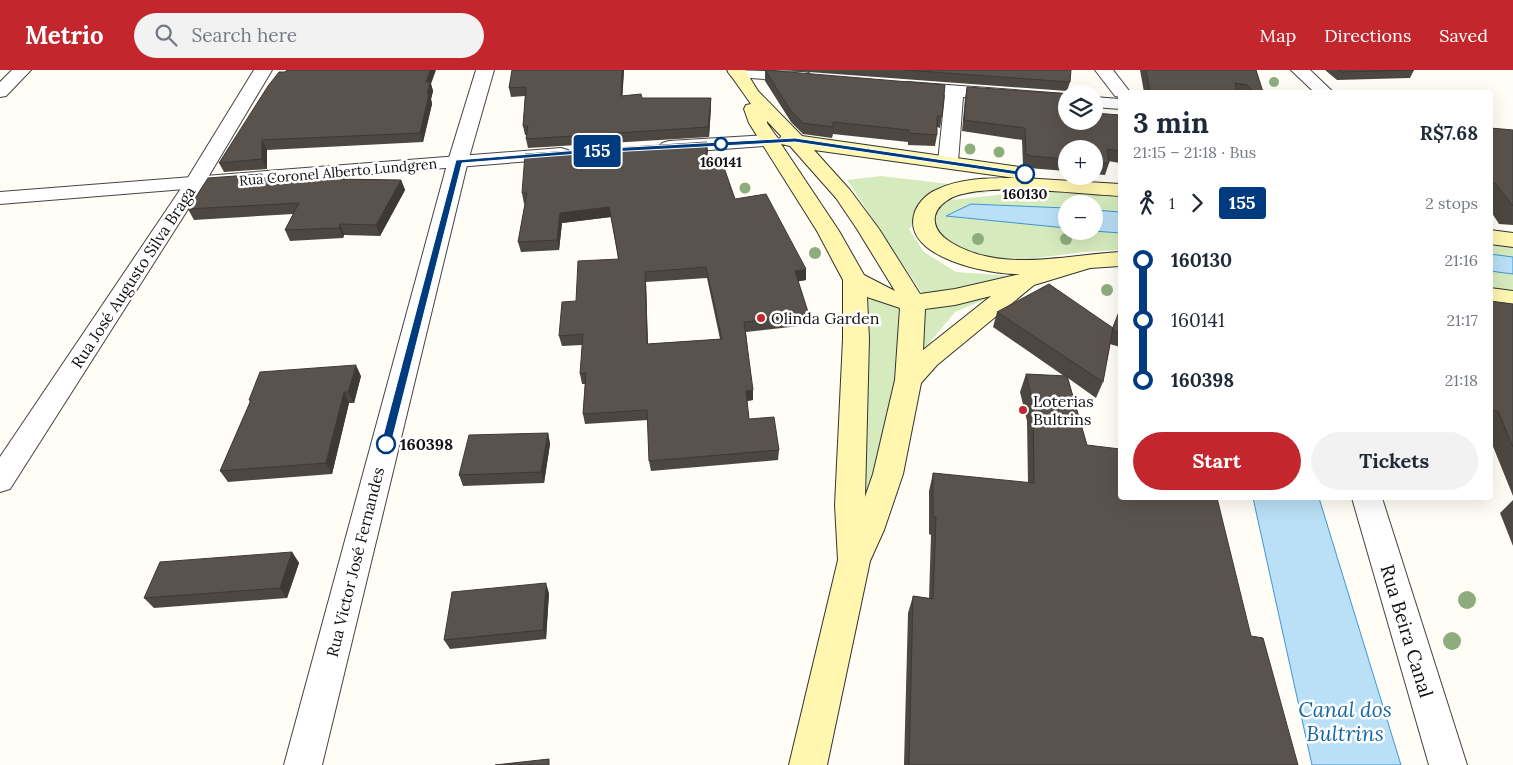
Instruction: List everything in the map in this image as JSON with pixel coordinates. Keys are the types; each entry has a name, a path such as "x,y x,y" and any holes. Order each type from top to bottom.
{"main road":[{"path":"737,71 751,94 795,140 848,201 868,229 913,301 908,380 888,474 869,530 854,561 808,765"},
{"path":"751,94 754,116 828,231 855,280 856,339 850,505 854,561"},
{"path":"770,141 795,140 948,162 1118,190"},
{"path":"1118,190 1034,186 980,187 946,193 932,202 926,211 924,219 925,228 930,237 950,252 978,264 1007,268 1118,259"},
{"path":"1493,237 1513,240"},
{"path":"855,280 874,291 894,298 913,301 959,295 1026,280 1088,261"},
{"path":"908,380 934,354 1026,280"},
{"path":"1493,296 1513,299"}],"street":[{"path":"0,92 22,70"},
{"name":"Rua José Augusto Silva Braga","path":"0,481 194,184 263,70"},
{"name":"Rua Victor José Fernandes","path":"303,765 458,161 484,70"},
{"path":"1104,70 1119,90"},
{"path":"1300,70 1322,90"},
{"path":"737,71 816,78"},
{"path":"895,86 1058,99"},
{"path":"948,162 954,91"},
{"path":"1103,103 1118,104"},
{"path":"648,148 770,141"},
{"name":"Rua Coronel Alberto Lundgren","path":"0,198 583,152"},
{"name":"Rua Beira Canal","path":"1368,500 1448,765"}],"green space":[{"path":"881,176 949,184 988,193 952,194 930,205 909,229 924,252 956,272 1013,276 957,291 924,296 847,180"},
{"path":"1062,192 1118,195 1118,250 1084,252 1003,262 971,255 940,239 934,224 933,212 950,200 1016,193"},
{"path":"1493,242 1513,245 1513,292 1493,289"},
{"path":"865,292 902,308 902,357 879,473 861,506"},
{"path":"976,296 993,296 955,312 921,353 921,306"}],"water":[{"path":"971,204 1058,208 1058,227 946,216"},
{"path":"1103,211 1118,212 1118,233 1103,232"},
{"path":"1493,254 1513,257 1513,274 1493,271"},
{"name":"Canal dos Bultrins","path":"1253,500 1320,500 1401,765 1312,765"}],"building":[{"path":"287,70 430,70 426,82 430,82 427,94 429,94 420,133 262,140 262,159 219,163 268,86 279,72"},
{"path":"512,70 622,70 621,96 641,94 642,98 711,98 708,127 526,139 528,126 523,126 526,87 509,88"},
{"path":"765,70 945,85 942,116 937,116 937,135 833,122 833,127 803,123 791,111"},
{"path":"905,70 1071,70 1070,82"},
{"path":"1146,70 1256,70 1262,90 1252,90 1247,85 1235,83 1237,90 1150,90"},
{"path":"1338,70 1414,70 1341,72"},
{"path":"967,87 1058,93 1058,130 1103,130 1103,114 1118,115 1118,151 1107,149 1109,163 1103,163 1103,140 1058,140 1058,158 1031,156 1026,154 1025,128 964,120"},
{"path":"1493,128 1513,130 1513,206 1493,183"},
{"path":"707,142 706,158 720,156 735,199 766,194 806,269 795,271 809,315 744,322 753,390 746,391 749,419 774,417 779,450 649,461 647,410 583,414 586,373 580,374 583,334 559,336 562,302 576,301 578,261 619,259 609,207 560,213 557,240 518,242 527,193 522,193 525,154","holes":["706,267 722,339 647,344 645,272"]},
{"path":"262,174 262,178 401,180 376,225 340,224 339,228 285,230 299,203 188,209 208,178"},
{"path":"1049,284 1113,328 1103,382 997,312"},
{"path":"1493,301 1513,304 1513,447 1498,411 1493,410"},
{"path":"1118,314 1118,332 1112,330"},
{"path":"356,365 348,392 344,392 326,463 220,471 251,400 249,400 260,372"},
{"path":"1026,374 1067,376 1087,445 1118,449 1118,500 1217,500 1251,636 1263,638 1298,765 909,765 913,596 933,599 936,517 933,517 933,473 1034,483 1033,403"},
{"path":"548,433 541,472 459,475 469,435"},
{"path":"292,552 280,588 144,598 160,562"},
{"path":"546,583 543,630 444,640 452,592"},
{"path":"549,759 549,765 495,765"}],"bus line":[{"name":"155","path":"386,444 458,161 592,151 795,140 1025,174"}],"place":[{"name":"160141","path":"721,144"},
{"name":"160130","path":"1025,174"},
{"name":"Olinda Garden","path":"761,318"},
{"name":"Loterias Bultrins","path":"1023,410"},
{"name":"160398","path":"386,444"}]}
